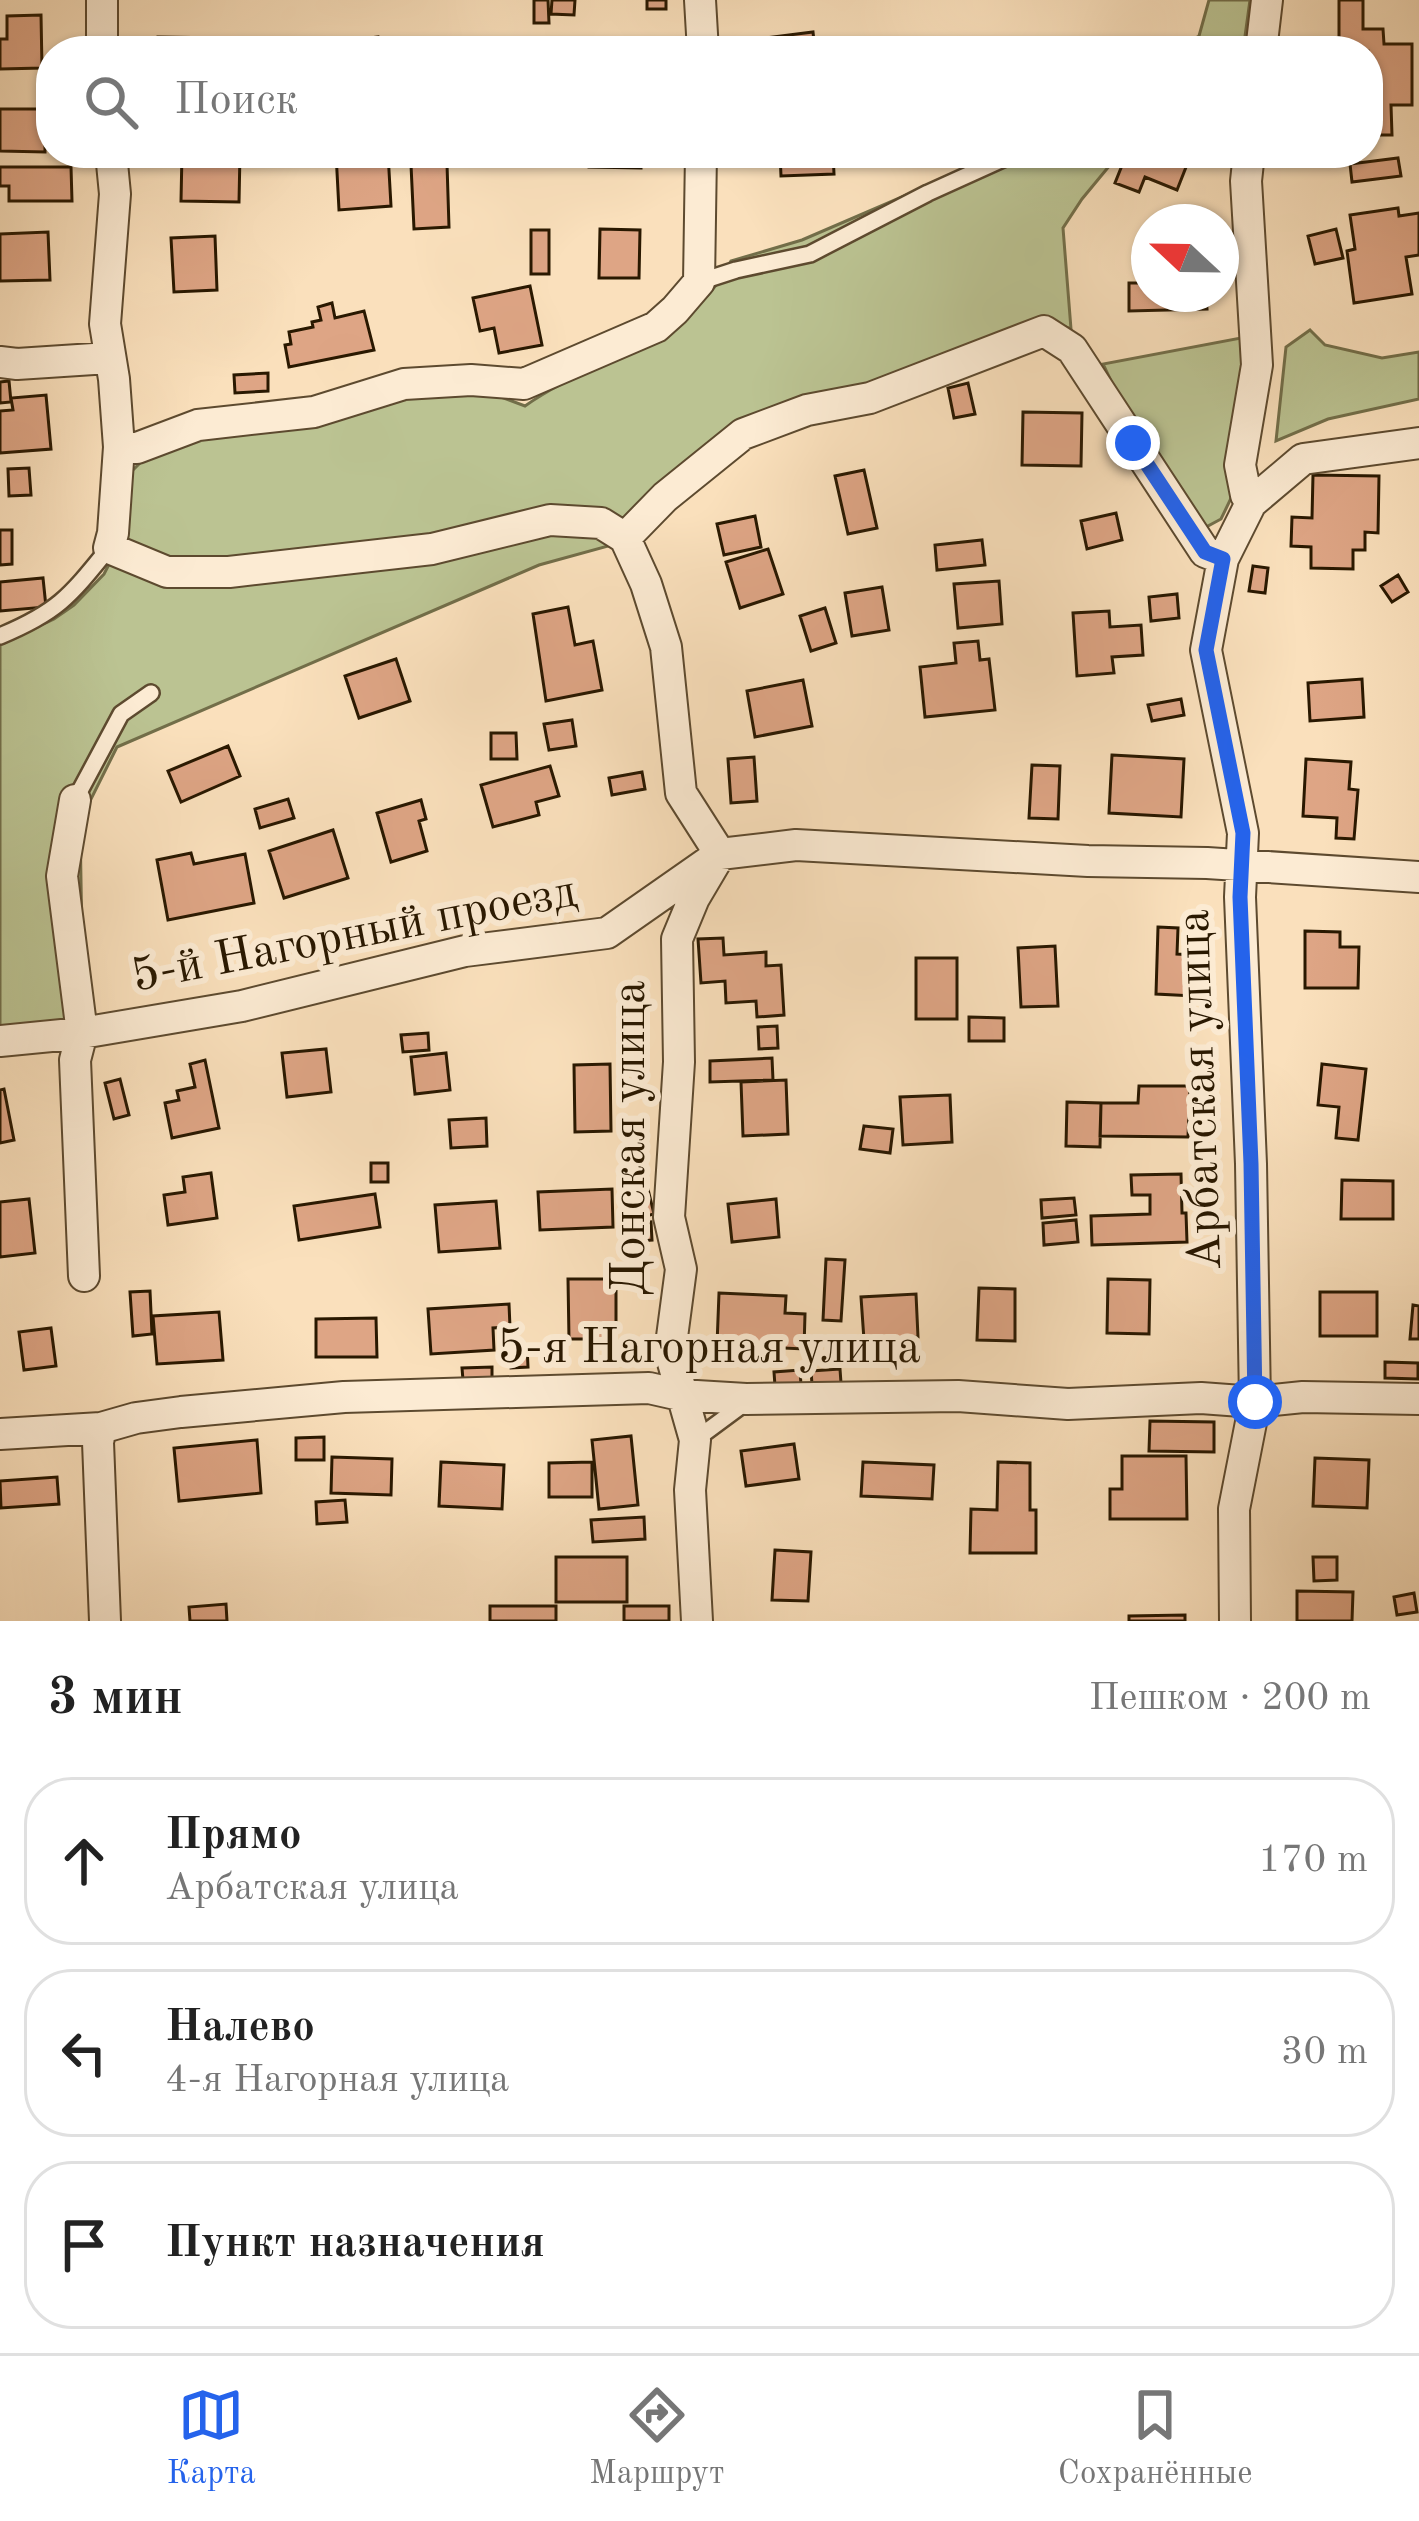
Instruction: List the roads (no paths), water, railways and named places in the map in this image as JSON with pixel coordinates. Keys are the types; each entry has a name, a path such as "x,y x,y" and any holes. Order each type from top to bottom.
{"street":[{"path":"102,0 102,36"},
{"path":"700,0 702,36"},
{"path":"1263,36 1268,0"},
{"path":"112,168 115,194 105,324 119,447 109,548 167,572 229,572 432,549 550,520 601,523 625,538 646,584 667,647 681,793 720,854"},
{"path":"119,447 136,448 198,425 314,412 404,384 471,380 524,384 656,327 699,282 701,168"},
{"path":"1247,168 1257,365 1240,466 1246,495 1251,503 1303,459 1419,443"},
{"path":"625,538 665,497 743,434 807,410 870,398 1044,331 1072,349 1205,552 1223,559"},
{"path":"0,362 109,358"},
{"name":"Арбатская улица","path":"1235,1621 1234,1509 1255,1402 1240,866 1243,833 1206,650 1223,559 1251,503"},
{"path":"75,800 62,876 82,1033 75,1060 84,1276"},
{"name":"5-й Нагорный проезд","path":"0,1041 82,1033 242,1006 465,951 607,933 720,854 796,845 1419,878"},
{"name":"Донская улица","path":"697,1621 690,1490 695,1440 670,1352 681,1269 669,1217 679,1062 677,940 720,854"},
{"name":"5-я Нагорная улица","path":"0,1434 101,1428 182,1412 344,1397 649,1388 746,1399 958,1396 1068,1404 1201,1398 1255,1402 1303,1397 1419,1399"},
{"path":"101,1428 105,1621"}],"lane":[{"path":"699,282 811,254 983,168"},
{"path":"0,636 67,599 109,548"},
{"path":"75,800 121,714 151,693"},
{"path":"695,1440 746,1399"}]}
